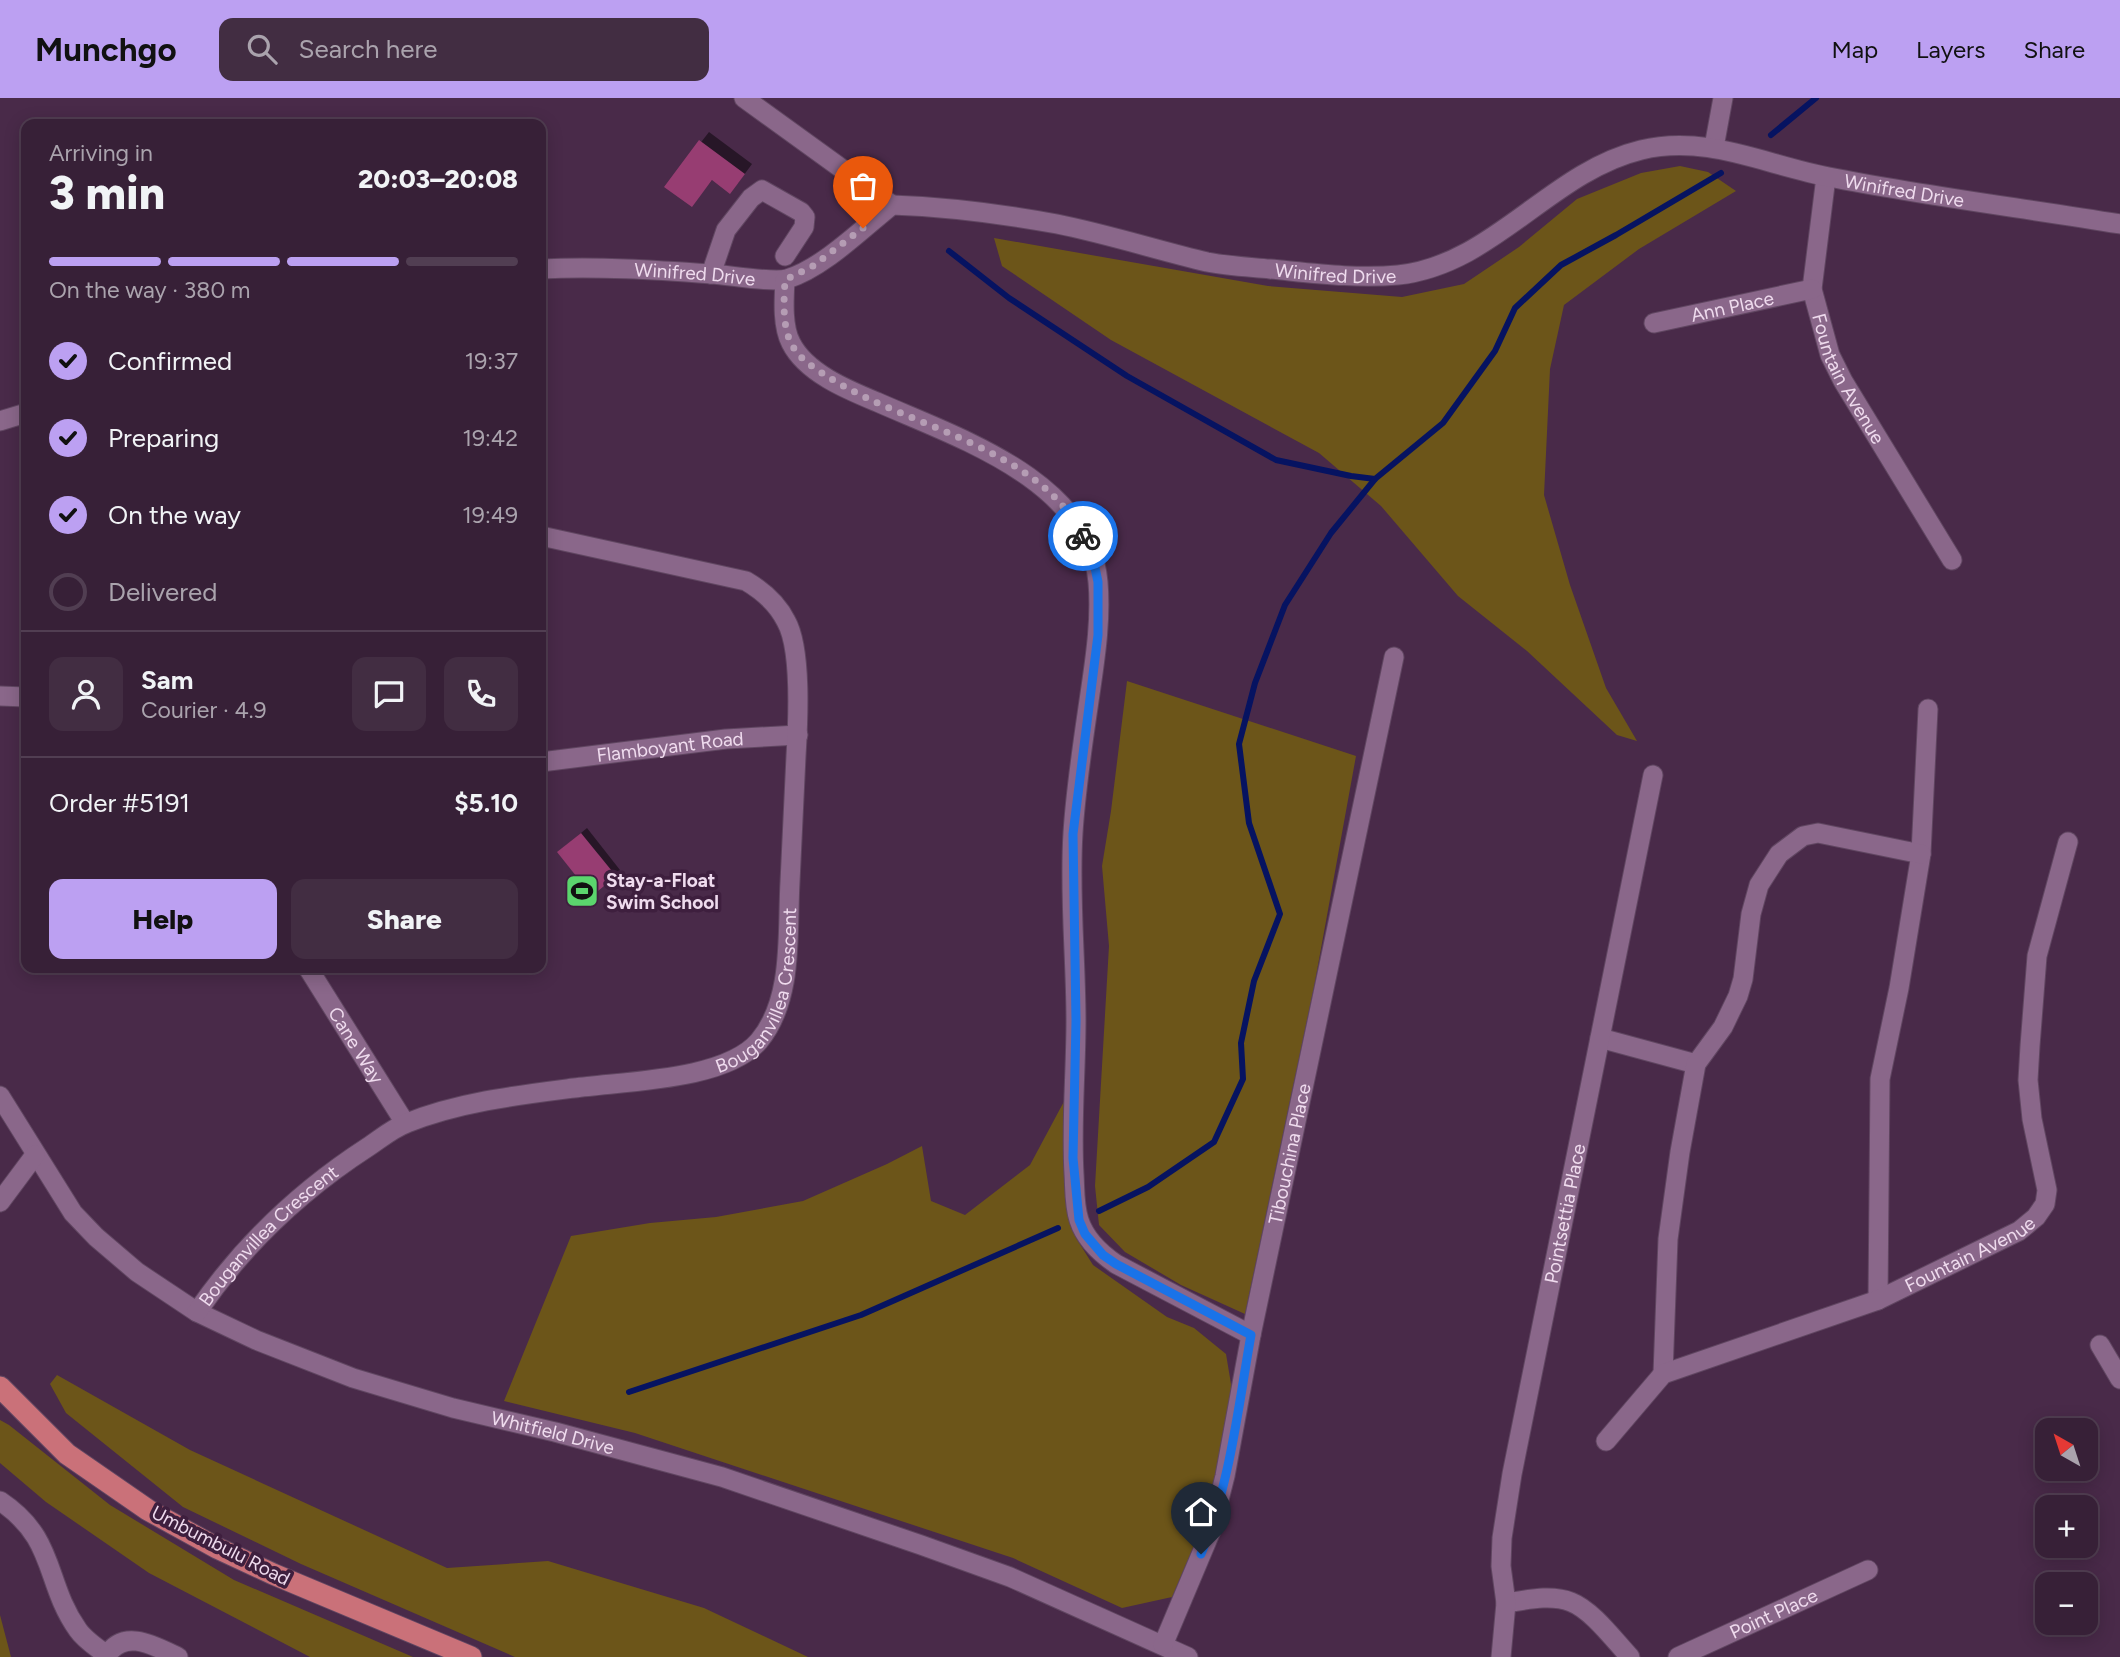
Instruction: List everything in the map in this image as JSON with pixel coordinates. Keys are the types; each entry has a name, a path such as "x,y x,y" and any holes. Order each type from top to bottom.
{"main road":[{"name":"Umbumbulu Road","path":"0,1387 67,1454 148,1510 217,1548 273,1574 471,1657"}],"street":[{"path":"744,98 892,205 813,266 785,280 784,299 789,340 802,358 849,389 982,450 1027,475 1063,507 1081,531 1093,558 1098,582 1098,635 1077,785 1072,876 1076,1021 1073,1158 1079,1220 1085,1234 1103,1255 1116,1264 1251,1335"},
{"path":"1714,147 1723,98"},
{"name":"Winifred Drive","path":"892,205 940,206 1059,225 1211,263 1328,274 1396,275 1420,271 1486,241 1579,176 1615,158 1662,145 1694,144 1826,177 2120,224"},
{"name":"Fountain Avenue","path":"1826,177 1812,289 1836,367 1952,560"},
{"path":"711,274 726,230 751,198 762,190 801,212 805,217 804,227 785,256"},
{"name":"Winifred Drive","path":"546,269 711,274 785,280"},
{"name":"Ann Place","path":"1654,323 1812,289"},
{"path":"0,421 21,415"},
{"name":"Bouganvillea Crescent","path":"197,1312 223,1275 263,1231 322,1178 405,1124 486,1101 575,1087 677,1077 732,1061 759,1041 777,1006 784,980 798,735 799,690 792,637 787,622 770,598 747,581 546,537"},
{"name":"Tibouchina Place","path":"1163,1645 1211,1531 1225,1476 1251,1335 1394,657"},
{"path":"0,696 21,697"},
{"path":"1878,1300 1880,1079 1899,988 1921,854 1928,709"},
{"name":"Flamboyant Road","path":"546,761 726,739 798,735"},
{"name":"Pointsettia Place","path":"1502,1657 1506,1603 1501,1566 1506,1512 1653,775"},
{"path":"1606,1441 1663,1374 1668,1239 1696,1065 1723,1027 1738,996 1743,979 1751,914 1756,894 1768,868 1779,854 1803,836 1818,833 1921,854"},
{"name":"Fountain Avenue","path":"1663,1374 1878,1300 2019,1231 2036,1217 2045,1204 2047,1190 2046,1176 2035,1138 2028,1080 2029,1046 2037,956 2068,842"},
{"name":"Cane Way","path":"311,973 405,1124"},
{"path":"1600,1038 1696,1065"},
{"name":"Whitfield Drive","path":"0,1096 73,1213 96,1237 137,1272 197,1312 256,1340 353,1378 453,1408 722,1476 1010,1577 1188,1657"},
{"path":"0,1202 35,1155"},
{"path":"2100,1345 2120,1379"},
{"path":"0,1501 29,1524 43,1547 60,1594 77,1629 106,1656 116,1645 135,1640 146,1642 178,1657"},
{"name":"Point Place","path":"1678,1657 1868,1570"},
{"path":"1506,1603 1554,1598 1569,1601 1583,1608 1630,1657"}],"shaded area":[{"path":"1680,166 1708,172 1736,191 1639,249 1564,305 1550,369 1544,495 1570,585 1606,688 1637,741 1617,735 1527,651 1458,596 1381,506 1319,453 1111,340 1002,266 994,238 1268,286 1402,297 1464,284 1519,247 1577,199 1641,173"},
{"path":"1127,681 1356,756 1314,987 1245,1314 1181,1285 1125,1252 1099,1225 1095,1186 1109,946 1102,866"},
{"path":"1068,1094 1067,1186 1076,1238 1093,1265 1167,1317 1194,1328 1226,1354 1232,1390 1216,1476 1196,1541 1172,1597 1122,1608 1013,1558 635,1433 504,1401 571,1236 650,1223 716,1217 803,1201 922,1146 931,1201 965,1215 1030,1165"},
{"path":"57,1375 190,1450 447,1568 548,1561 704,1608 808,1657 515,1657 301,1564 183,1507 66,1413 50,1384"},
{"path":"0,1420 110,1505 234,1580 413,1657 310,1657 149,1573 46,1502 0,1463"},
{"path":"0,1615 11,1657 0,1657"}],"building":[{"path":"699,140 745,174 730,194 712,180 692,207 664,187"},
{"name":"Stay-a-Float Swim School","path":"581,833 616,876 592,896 557,852"}],"waterway":[{"path":"1771,135 1816,98"},
{"path":"1099,1211 1148,1187 1214,1142 1243,1079 1241,1043 1254,981 1280,914 1249,823 1239,744 1255,683 1285,605 1331,533 1375,479 1443,423 1495,351 1515,308 1561,265 1721,173"},
{"path":"949,251 1009,298 1127,376 1276,460 1375,479"},
{"path":"629,1392 861,1315 1058,1228"}],"way so far":[{"path":"863,228 813,266 785,280 786,321 793,348 811,366 840,385 982,450 1027,475 1063,507 1083,536"}],"place":[{"name":"Stay-a-Float Swim School","path":"582,891"}],"route":[{"path":"1083,536 1093,558 1098,582 1098,635 1077,785 1073,834 1076,1021 1073,1158 1076,1204 1085,1234 1103,1255 1143,1280 1251,1335 1225,1476 1211,1531 1201,1554"}]}
